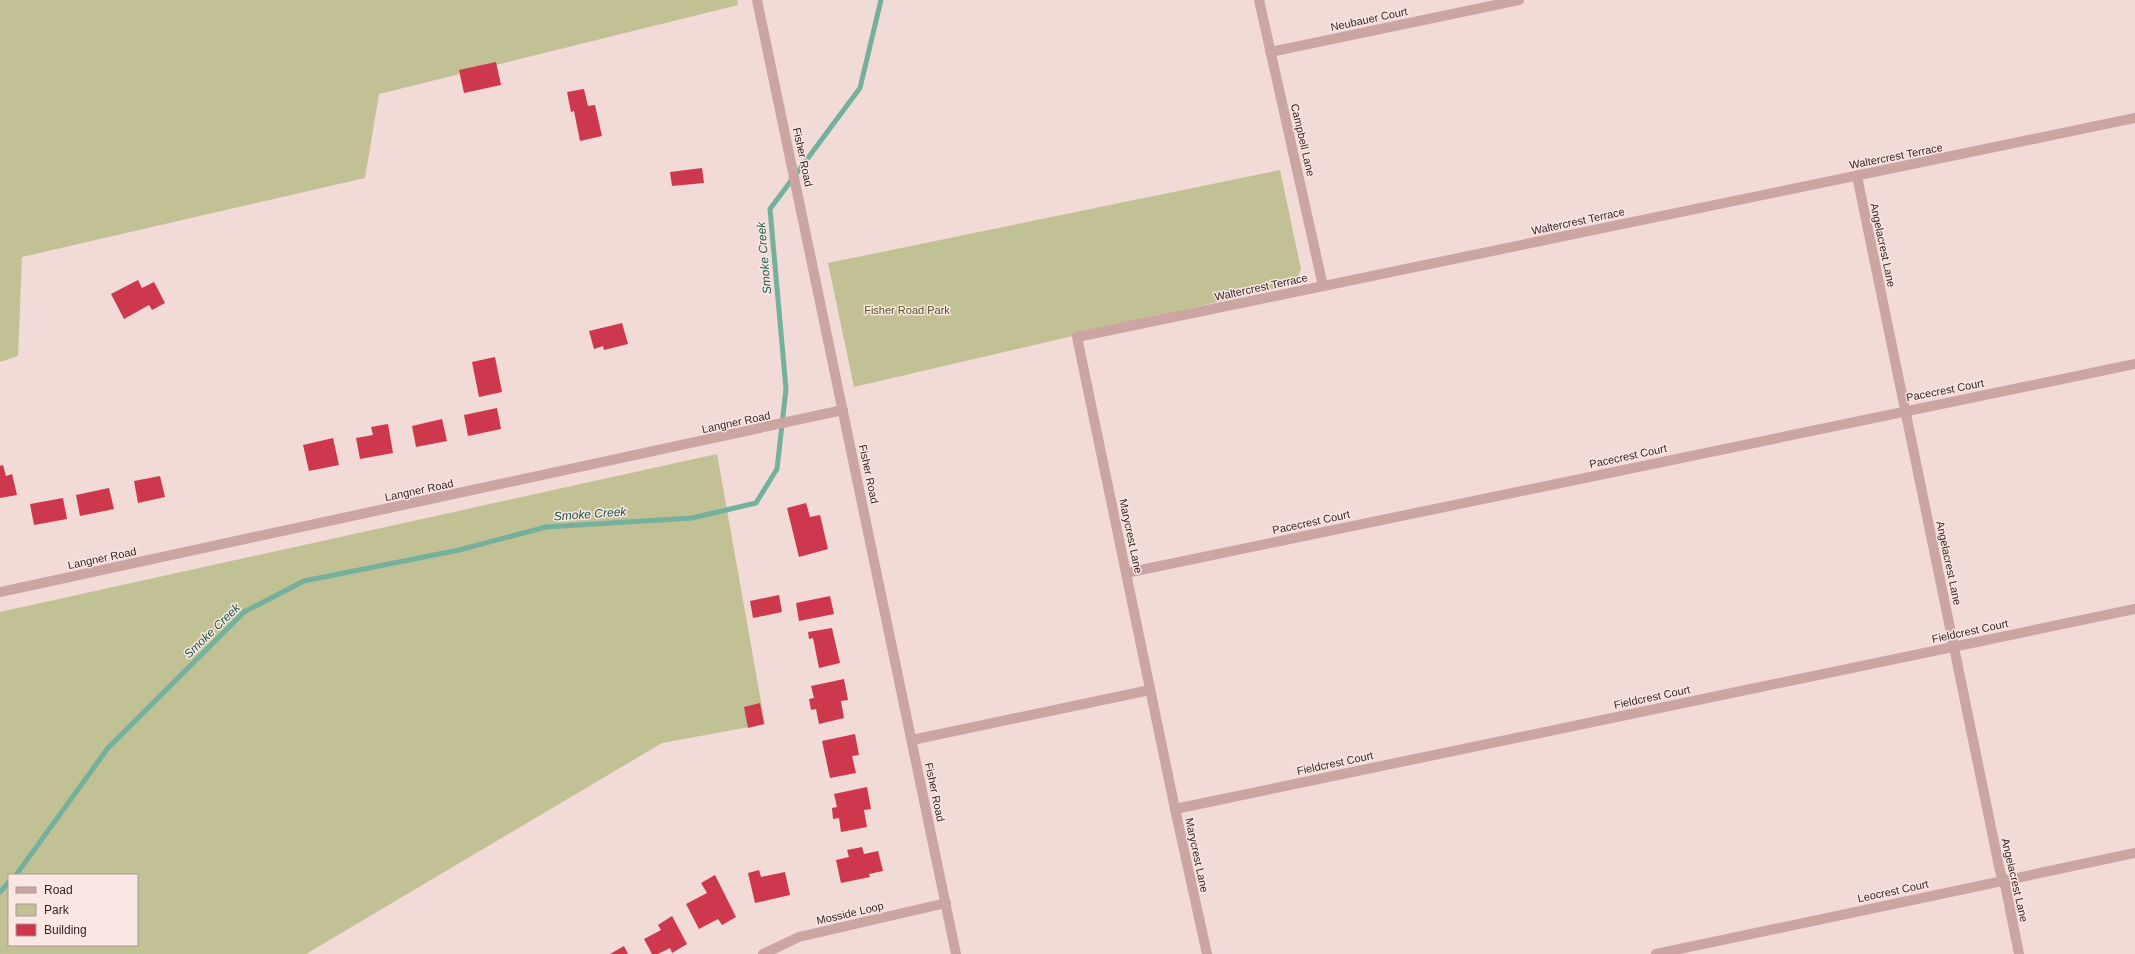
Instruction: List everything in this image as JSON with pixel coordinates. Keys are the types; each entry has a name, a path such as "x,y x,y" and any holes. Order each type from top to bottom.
{"street":[{"name":"Fisher Road","path":"757,0 956,954"},
{"name":"Campbell Lane","path":"1259,0 1323,286"},
{"name":"Neubauer Court","path":"1270,52 1519,0"},
{"name":"Waltercrest Terrace","path":"1087,388 1077,337 2135,118"},
{"name":"Angelacrest Lane","path":"1857,176 2019,954"},
{"name":"Pacecrest Court","path":"1126,572 2135,364"},
{"name":"Marycrest Lane","path":"1087,388 1175,809 1207,954"},
{"name":"Langner Road","path":"0,592 726,437 843,410"},
{"name":"Fieldcrest Court","path":"1175,809 2135,609"},
{"path":"912,740 1150,690"},
{"name":"Leocrest Court","path":"1656,954 2135,853"},
{"name":"Mosside Loop","path":"763,954 799,937 946,903"}],"green space":[{"path":"0,0 737,0 738,5 379,94 365,178 22,257 18,356 0,362"},
{"name":"Fisher Road Park","path":"1280,170 1301,269 1295,284 854,387 828,263"},
{"path":"717,454 765,724 662,743 306,954 0,954 0,612"}],"building":[{"path":"496,62 501,85 464,93 459,70"},
{"path":"584,89 588,106 595,105 602,136 580,141 574,111 571,112 567,92"},
{"path":"702,168 704,183 672,186 670,172"},
{"path":"138,280 142,288 154,282 165,303 152,310 149,305 124,319 111,294"},
{"path":"622,323 628,344 604,350 603,346 594,349 589,331"},
{"path":"495,357 502,392 479,397 472,362"},
{"path":"497,408 501,429 468,436 464,415"},
{"path":"442,419 447,441 416,447 412,426"},
{"path":"388,424 393,453 360,459 356,438 373,435 371,427"},
{"path":"333,438 339,465 309,471 303,445"},
{"path":"3,465 6,476 12,474 17,495 0,498 0,466"},
{"path":"160,476 165,497 138,503 134,481"},
{"path":"109,488 114,509 80,516 76,495"},
{"path":"63,498 67,519 34,525 30,504"},
{"path":"806,503 810,517 820,515 828,549 799,557 787,508"},
{"path":"779,595 782,612 753,618 750,601"},
{"path":"830,596 834,614 799,621 796,603"},
{"path":"832,628 840,663 819,668 813,638 809,639 808,632"},
{"path":"844,679 848,700 841,701 844,718 819,724 816,709 811,710 809,699 814,698 811,686"},
{"path":"760,703 764,724 748,728 744,707"},
{"path":"855,734 859,755 852,756 856,773 830,778 822,741"},
{"path":"867,787 871,809 864,810 867,827 841,832 839,818 833,819 832,808 837,807 834,794"},
{"path":"862,847 864,854 878,851 883,871 869,874 870,877 841,883 836,860 849,857 847,850"},
{"path":"759,870 761,877 785,872 790,895 755,903 748,873"},
{"path":"715,875 736,917 722,925 718,919 699,929 686,904 707,893 701,883"},
{"path":"672,916 687,944 672,953 670,948 658,954 652,954 644,939 661,930 658,925"},
{"path":"624,946 628,954 610,954"}],"waterway":[{"name":"Smoke Creek","path":"17,874 108,748 244,612 304,581 459,550 546,527 692,518 756,503 777,469 786,389 770,209 860,88 881,0"},
{"name":"Smoke Creek","path":"0,892 8,883"}]}
